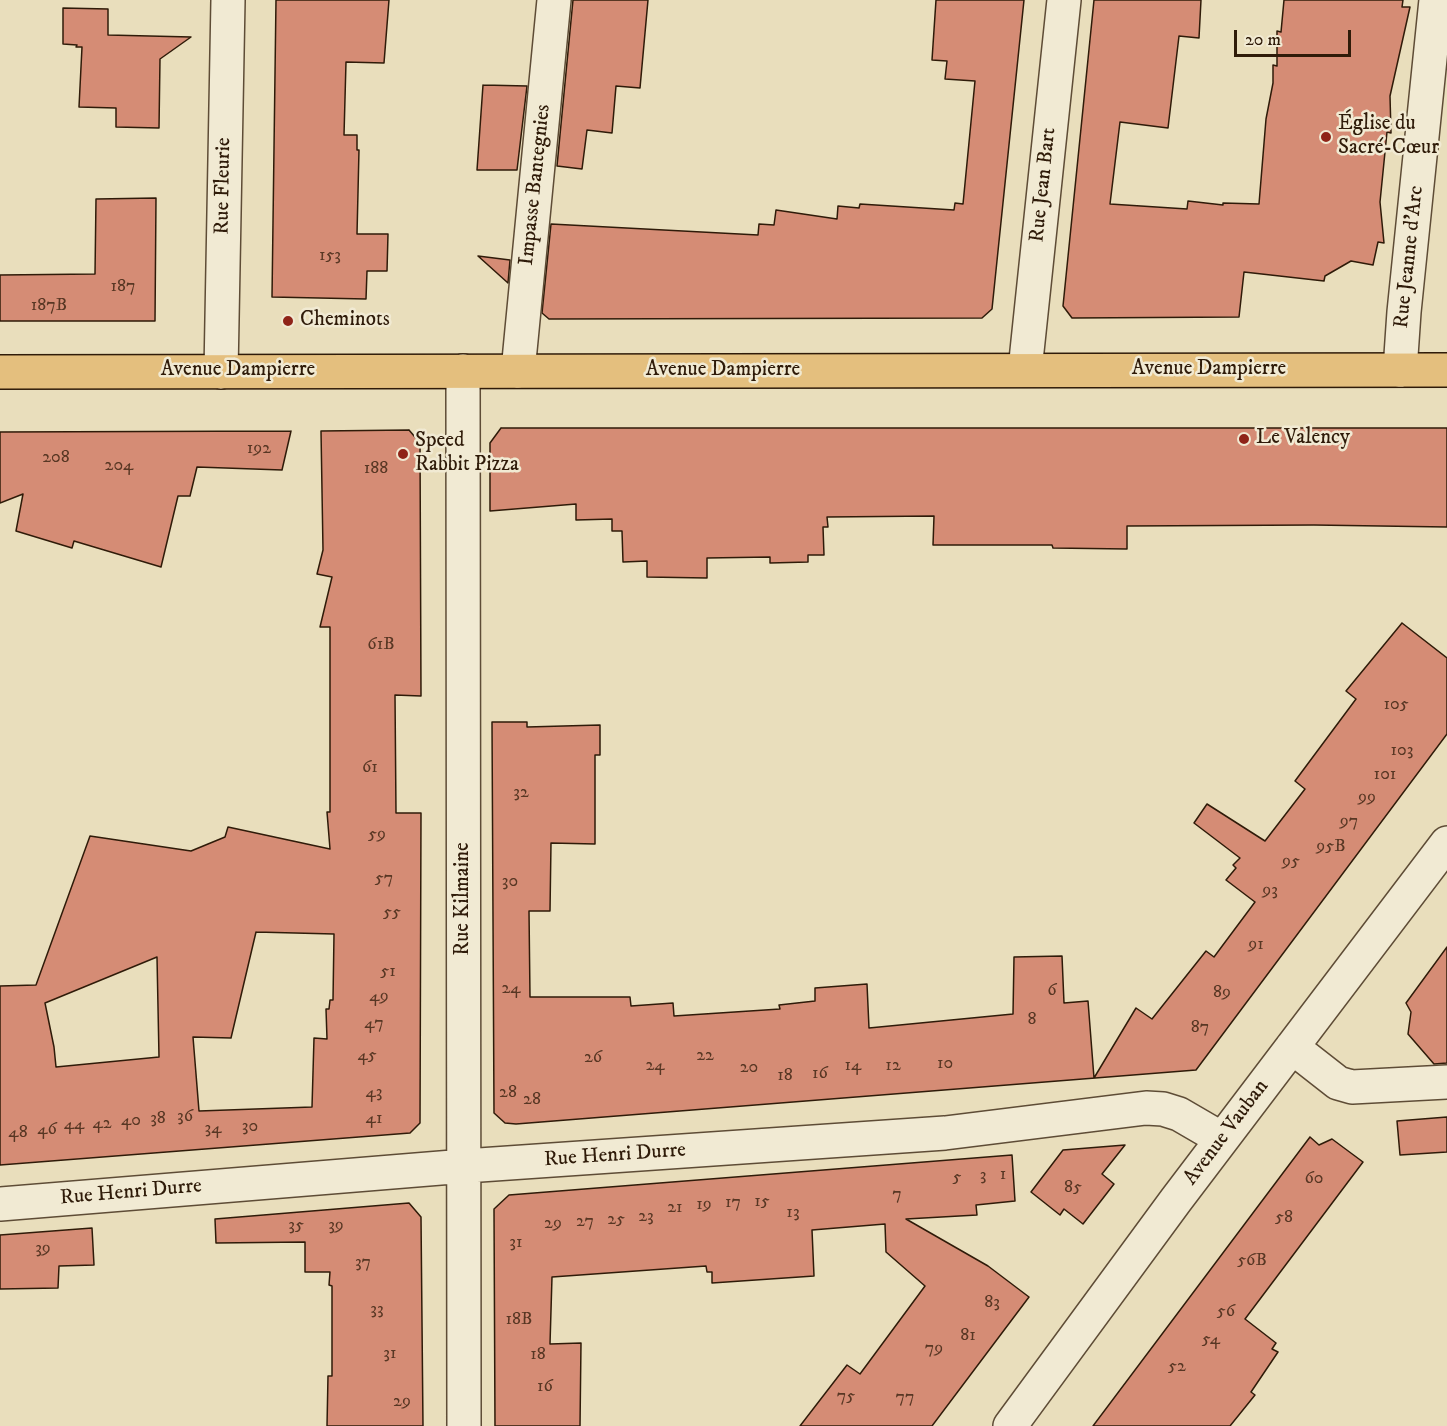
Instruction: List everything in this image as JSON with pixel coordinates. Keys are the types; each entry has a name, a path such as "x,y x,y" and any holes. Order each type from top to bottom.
{"main road":[{"name":"Avenue Dampierre","path":"0,372 1447,370"}],"street":[{"name":"Rue Fleurie","path":"221,372 228,0"},
{"name":"Impasse Bantegnies","path":"518,371 554,0"},
{"name":"Rue Jean Bart","path":"1025,370 1064,0"},
{"name":"Rue Jeanne d'Arc","path":"1400,370 1436,0"},
{"name":"Rue Kilmaine","path":"463,371 464,1426"},
{"name":"Avenue Vauban","path":"1011,1426 1222,1139 1447,843"},
{"path":"1292,1047 1338,1083 1352,1087 1369,1088 1447,1082"},
{"name":"Rue Henri Durre","path":"0,1204 465,1166 945,1133 1146,1108 1163,1109 1179,1114 1222,1139"}],"building":[{"path":"276,0 389,0 384,63 346,62 344,135 357,135 357,150 359,150 357,234 388,234 387,271 367,271 366,299 272,297"},
{"path":"573,0 648,0 640,88 616,86 612,133 587,130 582,169 557,166"},
{"path":"936,0 1024,0 992,309 982,318 549,319 542,313 551,224 758,235 759,224 774,225 776,210 837,219 838,206 859,208 860,204 954,210 955,203 963,204 975,81 945,79 947,61 932,60"},
{"path":"1094,0 1201,0 1199,38 1179,36 1168,128 1120,122 1110,204 1187,209 1188,201 1223,205 1223,203 1259,204 1266,119 1273,83 1273,65 1277,66 1277,31 1281,32 1284,0 1403,0 1402,7 1410,7 1390,96 1391,133 1387,132 1380,202 1384,243 1378,242 1373,265 1351,261 1325,276 1324,281 1244,272 1239,317 1072,318 1063,306"},
{"path":"63,8 108,9 108,35 191,37 160,59 159,128 116,127 116,108 79,107 82,47 63,44"},
{"path":"483,85 527,86 517,170 477,170"},
{"path":"156,198 155,321 0,321 0,275 95,274 96,199"},
{"path":"478,256 510,260 508,283"},
{"path":"501,428 1447,428 1447,527 1127,526 1127,549 1053,548 1052,545 933,545 934,516 827,517 828,527 823,527 824,555 808,555 808,562 770,563 770,557 707,558 707,578 647,577 647,561 623,562 622,531 612,531 612,519 576,520 576,504 490,511 490,443"},
{"path":"409,430 420,443 421,696 395,695 396,813 421,813 420,1123 410,1133 0,1165 0,986 36,985 90,836 191,851 225,837 228,827 330,849 327,812 330,812 330,627 320,627 332,577 317,574 323,550 321,431","holes":["256,932 334,934 333,1000 330,1000 329,1009 326,1009 327,1039 314,1038 312,1107 199,1111 193,1037 231,1038","157,957 159,1057 56,1067 45,1003"]},
{"path":"291,431 282,470 197,467 190,496 178,496 161,567 74,541 72,548 16,531 23,494 0,503 0,432"},
{"path":"1402,623 1447,658 1447,734 1196,1070 516,1124 505,1123 494,1113 492,722 527,722 527,727 600,725 600,755 595,755 595,844 551,843 550,911 529,911 530,997 630,997 631,1006 673,1003 674,1016 780,1009 779,1005 815,1001 815,988 867,984 869,1028 1013,1014 1014,957 1062,956 1064,1003 1088,1001 1094,1078 1136,1008 1152,1019 1206,951 1214,957 1255,902 1226,880 1236,868 1233,865 1240,858 1194,823 1207,804 1265,841 1305,789 1295,781 1356,699 1346,691"},
{"path":"1447,947 1447,1063 1434,1064 1408,1034 1411,1012 1406,1003"},
{"path":"1447,1117 1447,1152 1400,1155 1397,1121"},
{"path":"1310,1137 1319,1145 1332,1139 1363,1162 1245,1319 1276,1343 1272,1349 1278,1352 1251,1392 1255,1395 1230,1426 1093,1426"},
{"path":"1125,1145 1102,1174 1114,1184 1083,1224 1064,1209 1060,1215 1031,1192 1063,1150"},
{"path":"1012,1155 1015,1201 976,1205 977,1215 906,1219 988,1266 1029,1297 932,1426 800,1426 847,1365 860,1374 925,1286 886,1252 885,1224 812,1230 814,1276 712,1283 712,1272 707,1272 706,1266 552,1277 550,1344 581,1343 580,1426 495,1426 494,1209 509,1195"},
{"path":"409,1203 421,1217 423,1426 327,1426 328,1376 332,1376 330,1272 305,1272 305,1242 216,1243 215,1219"},
{"path":"92,1228 94,1265 59,1266 58,1288 0,1289 0,1235"}],"place":[{"name":"Église du Sacré-Cœur","path":"1326,137"},
{"name":"Cheminots","path":"288,321"},
{"name":"Le Valency","path":"1244,439"},
{"name":"Speed Rabbit Pizza","path":"403,454"}]}
